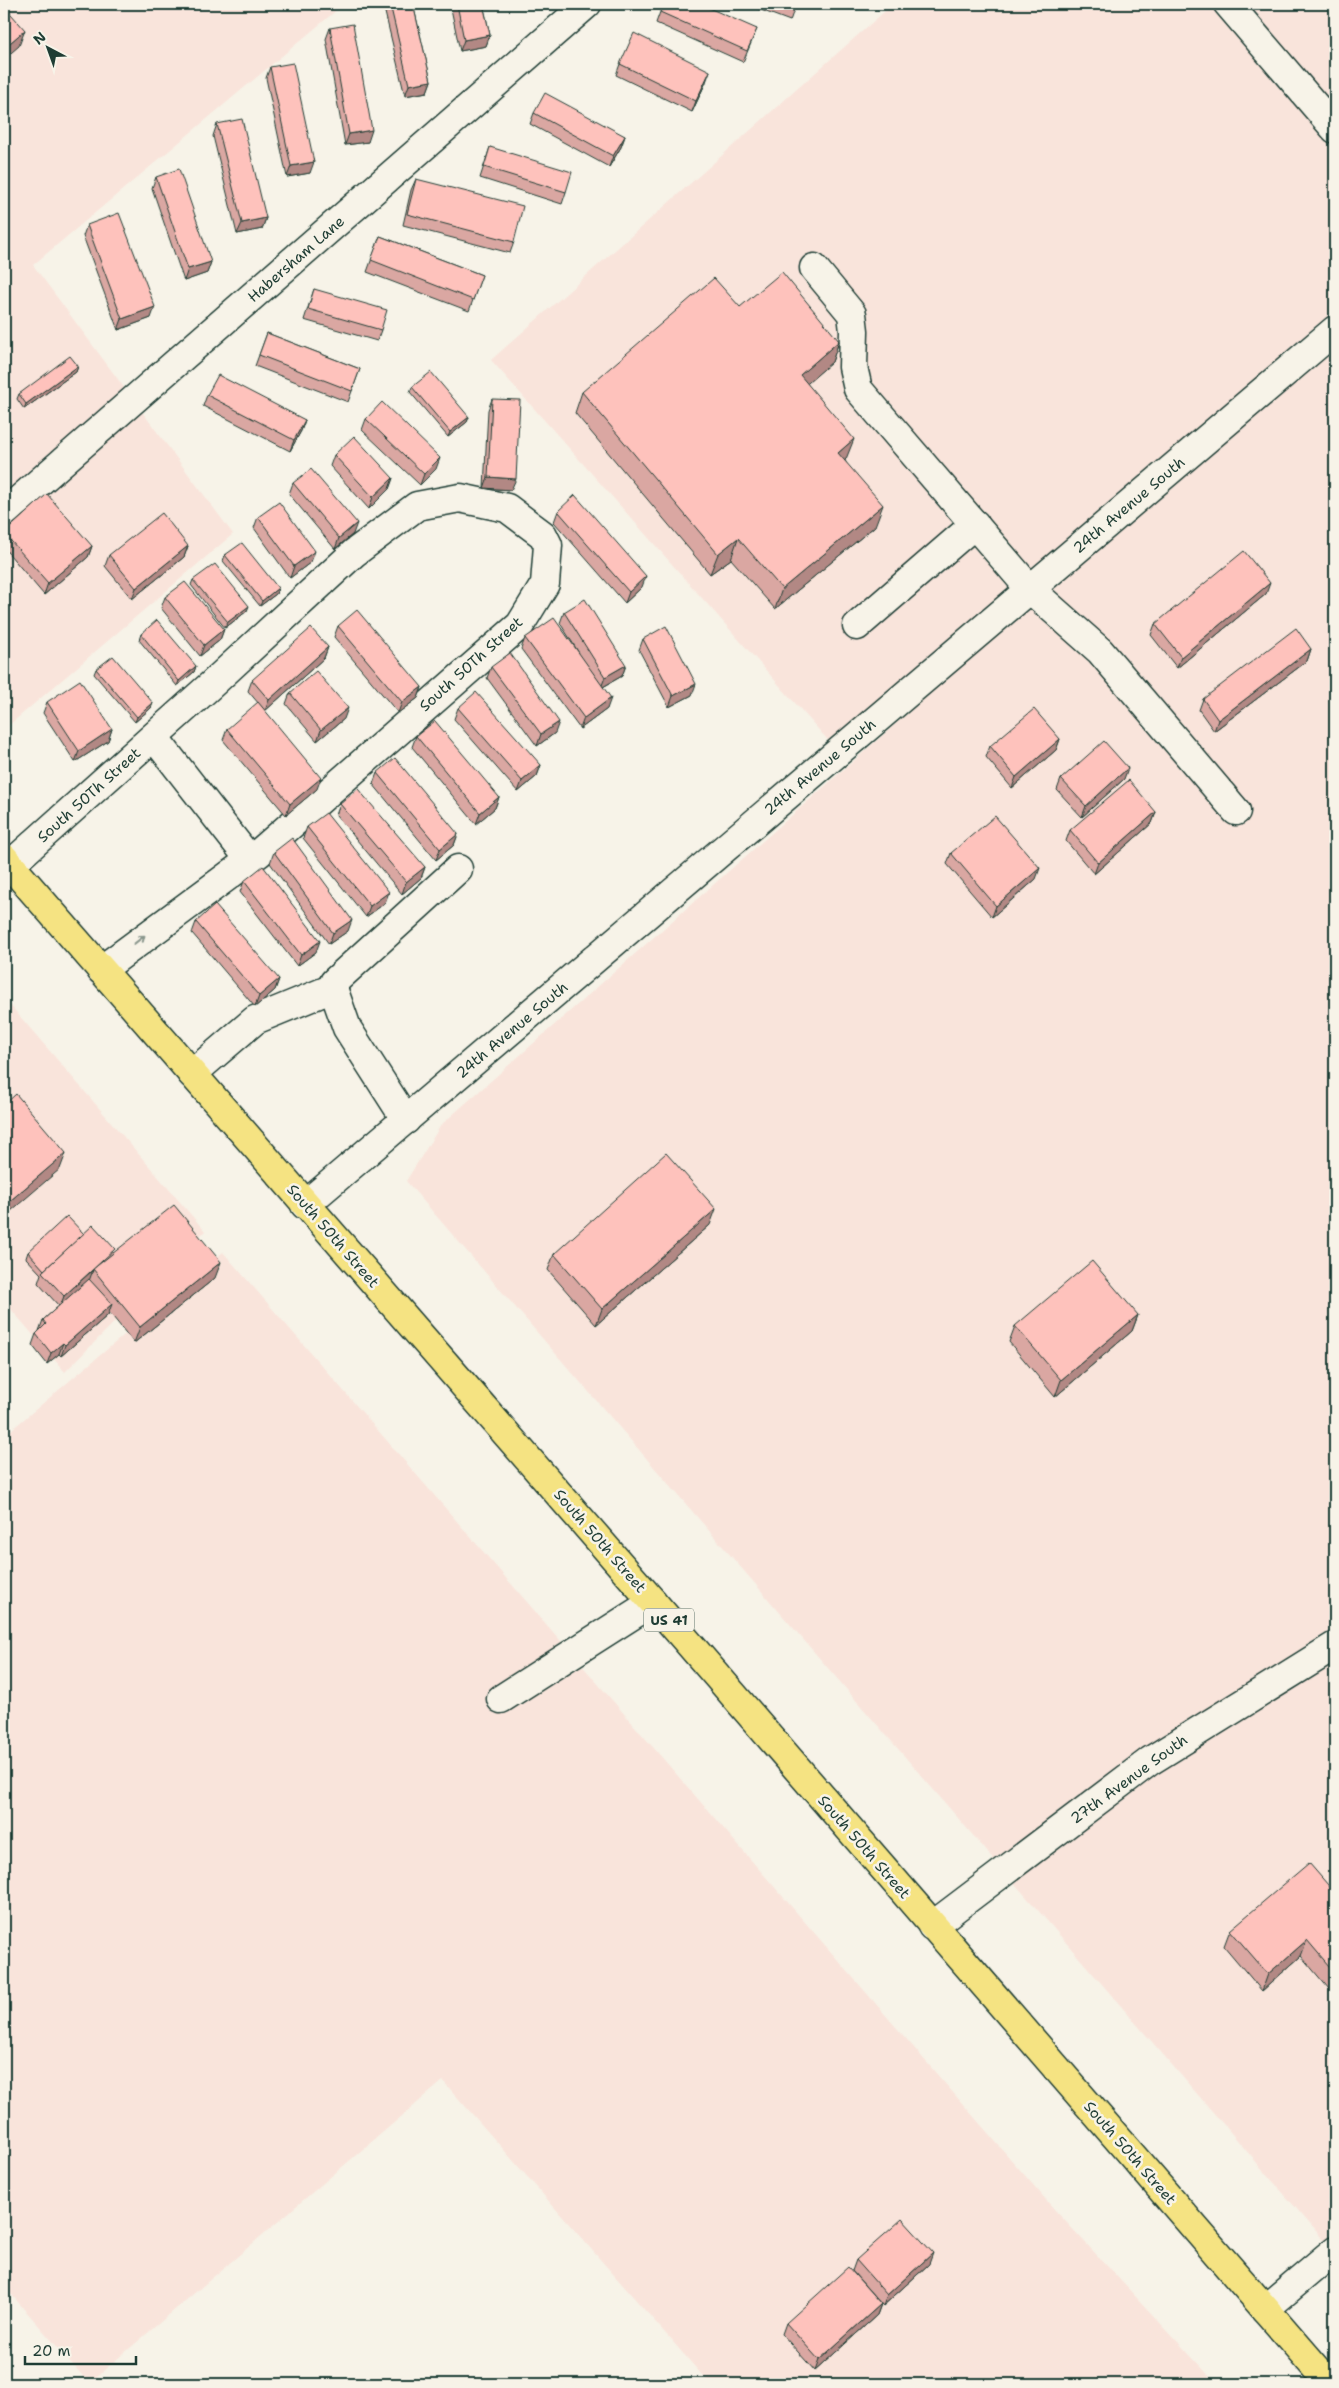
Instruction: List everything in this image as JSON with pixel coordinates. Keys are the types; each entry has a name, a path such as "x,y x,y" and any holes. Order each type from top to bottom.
{"main road":[{"name":"South 50th Street","path":"7,862 653,1602 1330,2384"}],"street":[{"name":"Habersham Lane","path":"4,514 588,4"},
{"path":"1228,4 1335,129"},
{"path":"814,268 852,314 854,331 853,367 858,390 1030,589 1100,651 1236,811"},
{"name":"24th Avenue South","path":"305,1205 1335,330"},
{"name":"South 50Th Street","path":"7,862 154,737 354,553 417,506 460,498 507,508 543,535 548,546 546,584 520,625 250,860 101,970"},
{"path":"857,626 975,524"},
{"path":"154,737 250,860"},
{"path":"406,1120 347,1028 333,988 334,982 458,869"},
{"path":"192,1074 255,1020 333,988"},
{"path":"502,1699 653,1602"},
{"name":"27th Avenue South","path":"932,1926 1150,1761 1335,1646"},
{"path":"1265,2309 1335,2250"}],"shaded area":[{"path":"4,4 344,4 33,265 233,534 8,726 4,722"},
{"path":"893,4 1211,4 1335,149 1335,317 834,747 491,360"},
{"path":"1232,4 1335,4 1335,123"},
{"path":"1335,336 1335,2253 406,1181 441,1125"},
{"path":"4,998 205,1231 65,1372 4,1301"},
{"path":"223,1252 1054,2209 1217,2384 710,2384 443,2081 89,2383 4,2286 4,1436"}],"building":[{"path":"390,4 413,4 431,81 409,85"},
{"path":"457,4 483,4 490,35 464,40"},
{"path":"664,4 700,4 757,29 747,51 660,12"},
{"path":"778,4 796,4 794,10"},
{"path":"4,6 25,30 4,48"},
{"path":"353,24 372,130 349,134 330,28"},
{"path":"634,33 710,71 696,101 620,64"},
{"path":"293,63 314,162 291,166 270,67"},
{"path":"545,93 625,136 613,156 534,113"},
{"path":"242,119 266,218 242,223 217,124"},
{"path":"490,147 572,172 566,192 484,167"},
{"path":"179,169 211,262 188,269 156,177"},
{"path":"416,179 523,206 514,242 407,214"},
{"path":"119,213 155,307 122,319 87,225"},
{"path":"380,236 482,275 473,300 371,260"},
{"path":"782,272 839,341 800,375 854,439 838,453 883,505 782,589 738,538 718,554 582,392 714,278 740,307"},
{"path":"314,289 387,310 381,330 308,309"},
{"path":"267,333 360,369 352,391 259,355"},
{"path":"70,356 78,366 26,404 19,394"},
{"path":"431,372 469,417 450,432 412,387"},
{"path":"218,375 305,420 294,440 207,395"},
{"path":"492,399 520,400 516,479 488,477"},
{"path":"382,402 440,458 424,474 366,419"},
{"path":"354,436 393,478 373,497 334,455"},
{"path":"311,469 357,523 339,538 293,483"},
{"path":"47,494 92,546 48,583 4,533"},
{"path":"575,495 646,576 629,592 558,511"},
{"path":"279,502 315,551 294,566 258,517"},
{"path":"162,513 188,546 136,588 109,555"},
{"path":"242,543 278,588 262,601 225,555"},
{"path":"1244,551 1270,583 1181,657 1155,624"},
{"path":"215,564 249,606 228,622 193,580"},
{"path":"185,582 224,629 204,645 165,597"},
{"path":"585,599 626,665 605,677 564,612"},
{"path":"357,610 422,687 402,702 338,626"},
{"path":"554,618 611,698 584,718 525,638"},
{"path":"157,620 196,666 179,681 141,634"},
{"path":"666,626 696,684 673,696 643,639"},
{"path":"311,628 328,647 269,700 252,680"},
{"path":"1296,628 1311,649 1218,720 1203,699"},
{"path":"510,653 559,722 541,734 491,667"},
{"path":"113,656 153,703 137,717 96,669"},
{"path":"316,671 348,708 321,730 290,693"},
{"path":"80,680 112,729 79,751 47,702"},
{"path":"476,692 541,765 522,781 458,708"},
{"path":"258,702 321,778 290,804 227,729"},
{"path":"1034,709 1060,739 1016,777 990,746"},
{"path":"435,721 499,797 480,813 416,736"},
{"path":"1104,741 1128,768 1086,806 1061,779"},
{"path":"395,758 458,834 440,849 377,773"},
{"path":"1129,780 1156,812 1098,863 1070,830"},
{"path":"358,789 425,867 406,882 340,804"},
{"path":"326,813 389,892 370,906 307,827"},
{"path":"995,816 1040,868 996,906 951,853"},
{"path":"292,838 352,920 333,933 274,852"},
{"path":"263,866 320,941 301,955 244,881"},
{"path":"215,905 279,979 259,996 196,922"},
{"path":"16,1094 66,1153 4,1206 4,1105"},
{"path":"666,1153 716,1209 602,1309 554,1254"},
{"path":"174,1205 221,1262 140,1327 93,1269"},
{"path":"67,1216 84,1234 44,1270 28,1252"},
{"path":"93,1225 115,1249 64,1296 42,1272"},
{"path":"1092,1261 1138,1315 1061,1380 1015,1326"},
{"path":"89,1279 112,1304 65,1345 63,1343 51,1353 36,1334 46,1324 43,1320"},
{"path":"1309,1863 1335,1893 1335,1973 1307,1940 1268,1974 1230,1930"},
{"path":"902,2219 933,2253 887,2295 856,2260"},
{"path":"848,2267 881,2304 819,2360 786,2323"}]}
